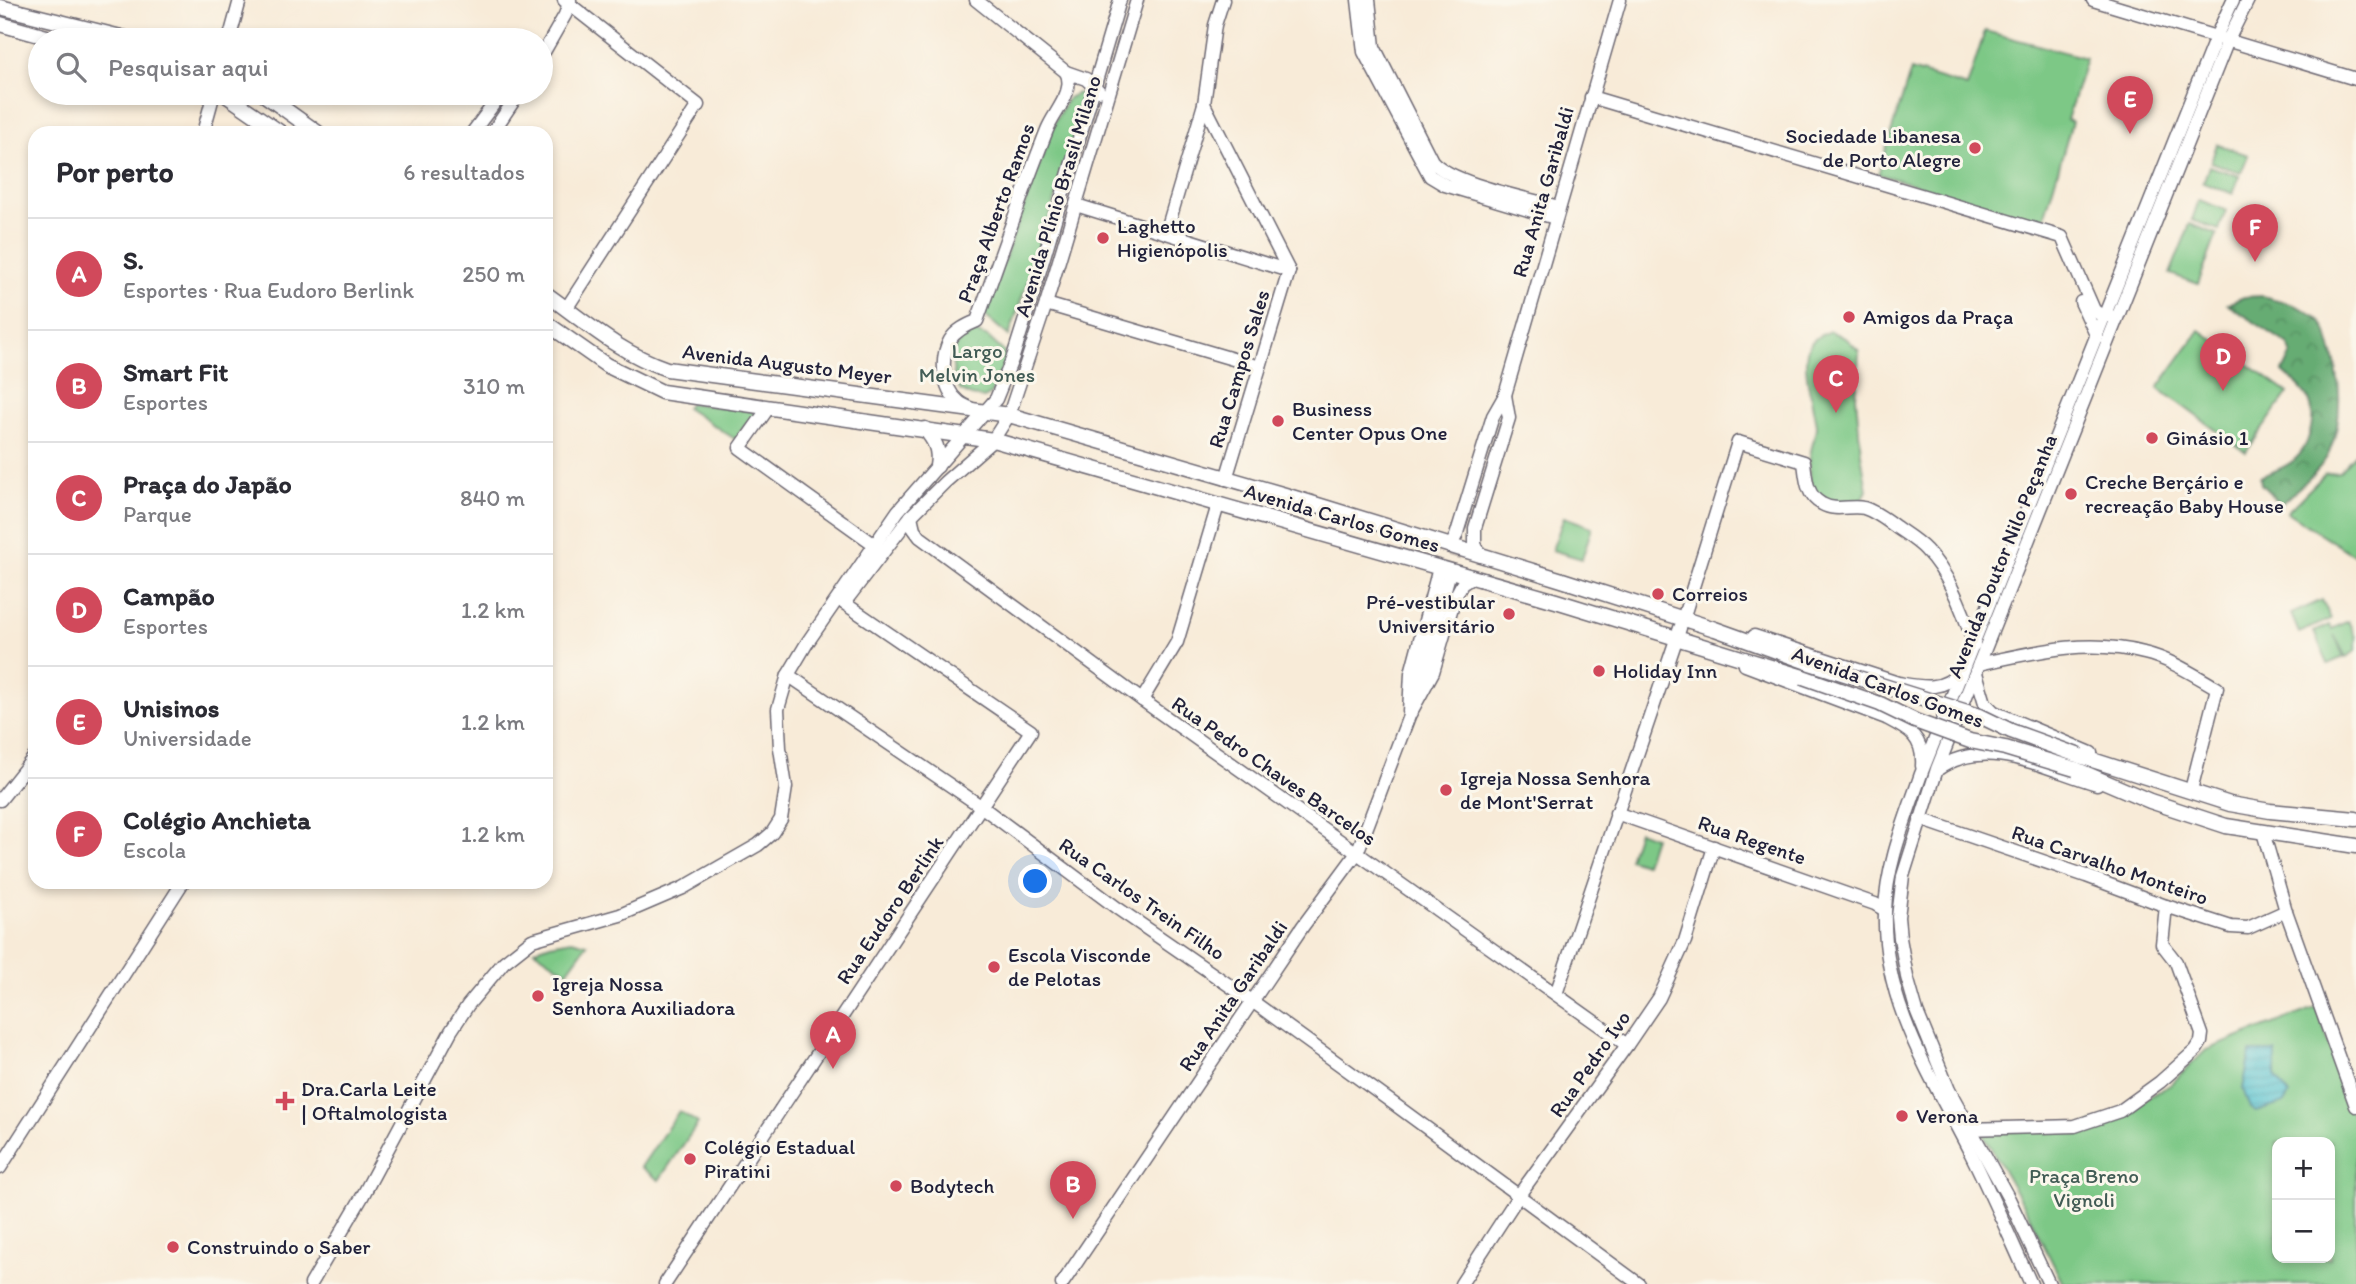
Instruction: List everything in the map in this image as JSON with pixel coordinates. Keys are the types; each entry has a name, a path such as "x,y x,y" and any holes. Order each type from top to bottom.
{"main road":[{"path":"0,7 85,28"},
{"path":"0,23 28,31"},
{"path":"240,105 271,126"},
{"path":"279,105 308,126"},
{"name":"Avenida Augusto Meyer","path":"553,300 617,347 667,369 979,410"},
{"name":"Avenida Augusto Meyer","path":"553,332 606,365 662,392 965,435"},
{"name":"Avenida Carlos Gomes","path":"979,410 1009,415 1454,545 1680,628 1707,647 1926,698 2078,762 2134,794 2226,826 2356,846"},
{"path":"925,429 932,437 939,454 937,466"},
{"name":"Avenida Carlos Gomes","path":"965,435 993,440 1444,572 1680,628 1715,629 1915,721 1970,741 2132,772 2231,804 2270,811 2356,819"}],"street":[{"path":"232,28 240,0"},
{"path":"976,0 1066,72 1086,79 1093,91 1106,103"},
{"name":"Avenida Plínio Brasil Milano","path":"311,1284 362,1198 457,1022 504,962 523,946 543,936 620,915 656,900 758,845 772,833 781,819 786,787 778,709 788,675 898,511 965,435 979,410 996,398 1013,357 1120,0"},
{"name":"Avenida Plínio Brasil Milano","path":"822,621 844,603 911,516 993,440 1009,415 1046,304 1137,0"},
{"path":"1166,233 1204,104 1215,26 1223,0"},
{"path":"1358,0 1364,52 1430,176 1445,185 1557,213"},
{"path":"1369,0 1374,47 1432,161 1439,169 1557,213"},
{"name":"Rua Anita Garibaldi","path":"1454,545 1493,416 1505,395 1620,0"},
{"path":"2093,0 2356,79"},
{"name":"Avenida Doutor Nilo Peçanha","path":"2049,1284 2009,1199 1949,1090 1917,1013 1900,938 1898,917 1903,876 1973,668 2120,310 2222,39 2233,0"},
{"name":"Avenida Doutor Nilo Peçanha","path":"2031,1284 1971,1154 1912,1038 1892,984 1882,906 1893,860 1921,774 1973,668 1973,645 2105,317 2222,39 2248,0"},
{"path":"566,309 698,104 567,5"},
{"path":"549,28 560,10 567,5"},
{"path":"553,33 567,5"},
{"path":"1066,72 1069,78 1068,91 1093,91"},
{"name":"Praça Alberto Ramos","path":"979,410 957,401 948,389 944,373 950,340 957,331 977,321 1047,131 1068,91"},
{"path":"1591,97 2057,235 2097,337"},
{"path":"1204,104 1289,271"},
{"path":"205,126 211,105"},
{"path":"479,126 502,105"},
{"path":"487,126 504,105"},
{"path":"496,126 506,105"},
{"path":"504,126 515,105"},
{"path":"1076,205 1289,271"},
{"name":"Rua Campos Sales","path":"1226,479 1289,271"},
{"path":"2079,286 2094,310 2105,317 2120,310"},
{"path":"1046,304 1260,367"},
{"name":"Rua Anita Garibaldi","path":"1479,555 1475,544 1475,528 1509,418 1505,395"},
{"path":"769,407 740,447 875,545"},
{"path":"1556,994 1680,628 1738,442 1804,462 1807,485 1812,496 1821,504 1840,509 1864,508 1890,522 1926,549 1940,568 1965,614 1973,645"},
{"path":"1142,700 1177,642 1218,505"},
{"name":"Rua Pedro Chaves Barcelos","path":"911,516 914,529 920,537 1142,700 1627,1045"},
{"name":"Rua Anita Garibaldi","path":"1409,716 1411,673 1444,572"},
{"name":"Rua Anita Garibaldi","path":"1062,1284 1303,926 1357,853 1409,716 1433,672 1455,597 1462,584 1473,577"},
{"name":"Rua Eudoro Berlink","path":"665,1284 1031,731 844,603"},
{"path":"1965,614 1985,615"},
{"name":"Avenida Carlos Gomes","path":"1715,629 1745,633 1898,683 1920,687 1942,686 1973,668 1985,703 1994,712 2132,772"},
{"path":"1973,668 2057,648 2089,645 2143,652 2175,665 2217,688 2190,790"},
{"name":"Avenida Carlos Gomes","path":"1707,647 1785,681 1905,727 1919,742 1923,754 1921,774"},
{"name":"Rua Carlos Trein Filho","path":"788,675 982,807 1117,908 1252,1001 1639,1284"},
{"path":"1886,718 1895,713 1902,700 1902,690 1898,683"},
{"path":"2000,753 2002,736 2012,721"},
{"name":"Avenida Carlos Gomes","path":"1937,769 1960,756 2000,753 2134,794"},
{"path":"2,793 28,764"},
{"name":"Rua Regente","path":"1616,813 1882,906"},
{"name":"Rua Carvalho Monteiro","path":"1920,820 2231,927 2248,928 2286,911"},
{"path":"2263,832 2286,911 2356,1106"},
{"name":"Rua Pedro Ivo","path":"1461,1284 1519,1195 1659,998 1685,941 1714,847"},
{"path":"0,1168 179,889"},
{"path":"1950,1115 1965,1129 1972,1130 2075,1126 2120,1111 2160,1082 2202,1042 2202,1034 2176,962 2162,944 2166,906"},
{"path":"1912,1038 1914,1032 1909,1016 1913,1012 1917,1013"}],"green space":[{"name":"Sociedade Libanesa de Porto Alegre","path":"1985,31 2086,58 2067,120 2072,122 2043,222 1878,174 1911,70 1967,87"},
{"path":"1078,93 1085,98 1087,106 1009,336 984,315 1056,119 1068,98"},
{"path":"2217,144 2248,155 2241,173 2211,162"},
{"path":"2209,166 2239,176 2233,194 2203,183"},
{"path":"2199,200 2226,210 2219,230 2192,220"},
{"path":"2190,224 2217,234 2198,284 2170,274"},
{"path":"2262,296 2296,306 2318,319 2327,333 2338,383 2339,411 2329,453 2314,474 2281,504 2261,484 2260,477 2286,466 2299,455 2310,432 2312,415 2307,396 2283,372 2292,353 2289,345 2227,304 2244,297"},
{"path":"2200,330 2288,393 2246,452 2158,388"},
{"path":"1830,331 1847,339 1859,351 1856,397 1867,490 1861,503 1837,504 1820,497 1814,490 1809,471 1816,426 1807,374 1807,353 1813,341"},
{"name":"Largo Melvin Jones","path":"975,332 988,337 1004,352 1006,359 991,394 984,398 971,396 960,390 954,373 955,347 966,335"},
{"path":"689,403 753,411 754,415 735,439 686,408"},
{"path":"2356,453 2355,556 2287,512 2325,474 2339,472"},
{"path":"1564,517 1592,527 1582,559 1552,550"},
{"path":"2322,600 2331,619 2299,633 2291,614"},
{"path":"2348,621 2356,637 2356,651 2346,657 2334,635 2344,657 2328,664 2314,632 2329,625 2332,629"},
{"path":"1638,831 1654,837 1645,864 1629,859"},
{"path":"572,940 587,944 567,972 534,950 550,944"},
{"name":"Praça Breno Vignoli","path":"2317,1007 2356,1124 2356,1284 2063,1284 2032,1221 1982,1132 2082,1127 2128,1109 2170,1085 2206,1050"},
{"path":"679,1111 698,1123 659,1180 641,1167"}],"water":[{"path":"2250,1052 2276,1052 2275,1076 2289,1095 2284,1103 2256,1112 2250,1108 2243,1089"}],"tunnel":[{"path":"1449,575 1459,543"}],"place":[{"name":"Unisinos","path":"2130,134"},
{"name":"Sociedade Libanesa de Porto Alegre","path":"1975,148"},
{"name":"Laghetto Higienópolis","path":"1103,238"},
{"name":"Colégio Anchieta","path":"2255,262"},
{"name":"Amigos da Praça","path":"1849,317"},
{"name":"Campão","path":"2223,391"},
{"name":"Praça do Japão","path":"1836,413"},
{"name":"Business Center Opus One","path":"1278,421"},
{"name":"Ginásio 1","path":"2152,438"},
{"name":"Creche Berçário e recreação Baby House","path":"2071,494"},
{"name":"Correios","path":"1658,594"},
{"name":"Pré-vestibular Universitário","path":"1509,614"},
{"name":"Holiday Inn","path":"1599,671"},
{"name":"Igreja Nossa Senhora de Mont'Serrat","path":"1446,790"},
{"name":"Escola Visconde de Pelotas","path":"994,967"},
{"name":"Igreja Nossa Senhora Auxiliadora","path":"538,996"},
{"name":"S.","path":"833,1069"},
{"name":"Dra.Carla Leite | Oftalmologista","path":"285,1101"},
{"name":"Verona","path":"1902,1116"},
{"name":"Colégio Estadual Piratini","path":"690,1159"},
{"name":"Bodytech","path":"896,1186"},
{"name":"Smart Fit","path":"1073,1219"},
{"name":"Construindo o Saber","path":"173,1247"}]}
